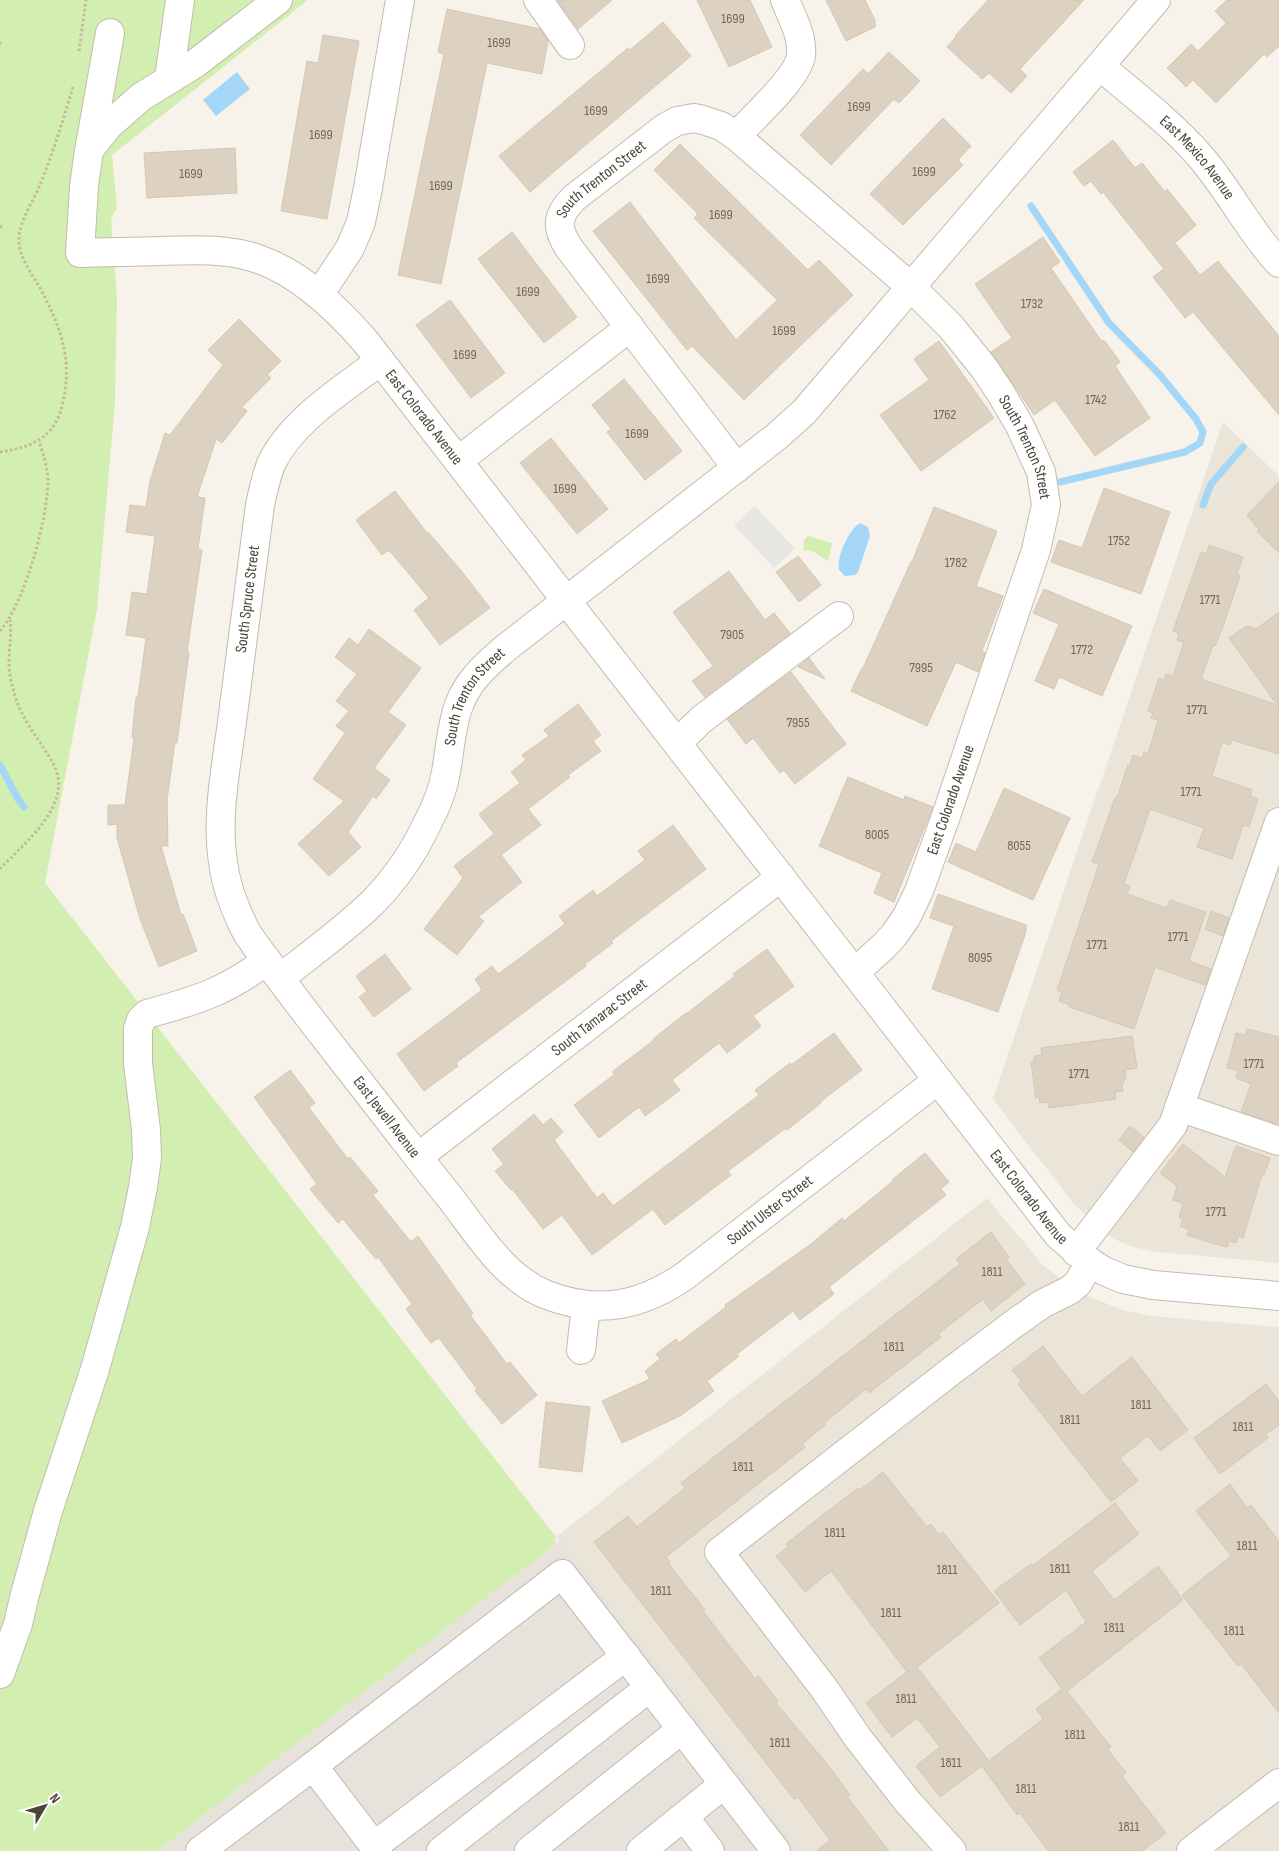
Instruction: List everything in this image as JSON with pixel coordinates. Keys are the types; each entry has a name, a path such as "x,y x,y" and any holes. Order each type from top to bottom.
{"street":[{"path":"169,79 180,0"},
{"path":"89,151 108,126 124,110 208,54 278,0"},
{"path":"318,295 350,248 361,222 400,0"},
{"path":"538,0 570,46"},
{"path":"736,136 785,83 800,61 801,54 798,36 785,0"},
{"name":"South Trenton Street","path":"0,1674 16,1632 48,1511 95,1369 134,1227 143,1186 148,1158 138,1063 138,1026 144,1017 147,1014 194,1000 240,980 274,969 362,912 382,892 401,868 421,836 436,805 444,778 459,705 468,686 483,668 783,432 804,412 1156,0"},
{"path":"89,151 110,33"},
{"name":"East Mexico Avenue","path":"1100,66 1180,135 1200,155 1221,182 1254,233 1279,263"},
{"name":"South Trenton Street","path":"737,468 563,239 559,224 563,211 574,198 663,129 677,121 694,118 721,126 736,136 911,287 952,327 984,368 1020,426 1041,472 1046,498 1042,529 1007,637"},
{"name":"East Colorado Avenue","path":"89,151 84,186 80,253 190,250 235,253 255,257 291,274 318,295 358,334 781,876 1058,1235 1083,1257 1115,1276 1145,1284 1279,1296"},
{"path":"458,461 630,327"},
{"name":"South Spruce Street","path":"227,885 222,860 221,809 259,515 266,480 277,452 291,433 309,416 380,362"},
{"path":"677,743 702,719 839,616"},
{"name":"East Colorado Avenue","path":"855,972 891,939 912,905 946,816 1007,637"},
{"path":"952,1851 907,1801 858,1738 823,1687 719,1552 986,1344 1038,1306 1072,1289 1083,1257 1173,1125 1279,822"},
{"name":"South Tamarac Street","path":"418,1157 781,876"},
{"name":"East Jewell Avenue","path":"227,885 233,904 247,933 490,1249 516,1276 530,1287 547,1295 586,1306"},
{"name":"South Ulster Street","path":"586,1306 610,1306 628,1303 659,1293 672,1285 938,1080"},
{"path":"1179,1107 1279,1141"},
{"path":"581,1350 586,1306"},
{"path":"200,1851 562,1574 776,1851"},
{"path":"312,1766 376,1849 626,1656"},
{"path":"441,1851 650,1687"},
{"path":"529,1851 682,1730"},
{"path":"1191,1851 1279,1783"},
{"path":"641,1851 724,1784"},
{"path":"684,1817 710,1851"}],"path":[{"path":"0,42 0,47"},
{"path":"0,452 17,449 39,441 46,464 48,481 46,505 39,538 23,591 10,620 0,631"},
{"path":"0,869 36,833 46,820 54,805 58,778 54,766 17,701 11,680 9,663 10,620"}],"shaded area":[{"path":"1223,422 1279,476 1279,1263 1157,1252 1133,1247 1114,1239 1097,1227 1073,1203 993,1099"},
{"path":"755,506 795,549 774,568 734,525"},
{"path":"987,1198 1042,1264 1070,1286 1095,1299 1123,1310 1151,1316 1279,1327 1279,1851 802,1851 556,1537"},
{"path":"560,1539 802,1851 157,1851 555,1545"}],"green space":[{"path":"0,0 308,0 112,155 117,208 111,219 117,298 115,402 97,609 45,883 556,1537 555,1545 157,1851 0,1851"},
{"path":"808,536 832,543 828,561 814,552 803,550 804,540"}],"water":[{"path":"237,72 250,89 216,116 203,100"},
{"path":"860,523 868,527 870,536 858,572 855,575 845,576 839,570 839,558 848,537"}],"building":[{"path":"557,0 612,0 578,29"},
{"path":"697,0 750,0 772,47 729,67"},
{"path":"826,0 865,0 875,20 875,27 846,41"},
{"path":"988,0 1084,0 1020,69 1027,76 1011,93 989,73 982,79 947,47"},
{"path":"1227,0 1279,0 1279,46 1267,57 1264,54 1216,103 1193,80 1186,87 1167,68 1191,44 1198,51 1226,23 1215,11"},
{"path":"447,9 540,29 548,41 542,74 487,63 441,284 398,275 444,54 438,52"},
{"path":"663,22 691,56 530,192 499,156 628,48 630,50"},
{"path":"323,35 359,41 327,219 281,211 307,61 318,63"},
{"path":"889,52 920,81 899,103 894,99 831,165 800,135 863,69 868,74"},
{"path":"943,118 971,146 958,160 963,165 903,225 870,194"},
{"path":"1113,140 1135,168 1142,163 1165,192 1167,189 1196,225 1175,243 1200,275 1218,261 1279,336 1279,415 1193,312 1185,318 1153,277 1164,269 1103,192 1101,194 1091,181 1084,186 1073,172"},
{"path":"680,144 808,270 819,260 853,295 744,400 692,346 687,350 593,231 630,202 736,340 777,300 694,218 698,214 654,170"},
{"path":"235,148 237,193 147,198 144,153"},
{"path":"512,232 577,317 544,343 478,259"},
{"path":"1043,237 1060,262 1051,268 1102,342 1104,340 1120,362 1115,366 1150,418 1095,456 1055,400 1034,415 991,352 1012,338 975,284"},
{"path":"450,300 505,373 471,398 416,325"},
{"path":"239,319 281,361 267,375 271,378 242,407 247,411 222,443 216,439 197,497 205,498 198,549 202,550 187,652 189,652 177,743 175,742 167,800 168,846 161,846 181,915 183,914 197,951 159,967 140,919 117,838 117,824 108,825 108,805 125,805 134,738 132,737 136,697 138,697 146,638 126,635 132,592 147,594 155,536 126,532 130,505 146,507 150,481 165,433 170,435 223,365 208,350"},
{"path":"939,341 994,418 921,471 880,415 929,380 914,359"},
{"path":"624,379 682,451 645,480 607,432 611,429 592,405"},
{"path":"551,438 608,509 577,534 520,463"},
{"path":"1279,482 1279,553 1257,531 1259,530 1247,515"},
{"path":"1104,488 1170,512 1141,594 1051,562 1059,540 1082,548"},
{"path":"395,491 427,533 463,573 490,608 440,645 414,610 429,598 389,550 382,555 356,520"},
{"path":"934,507 997,531 976,586 1003,596 982,651 985,653 978,672 956,662 927,726 851,691 912,562"},
{"path":"1209,545 1243,557 1237,575 1240,576 1222,629 1215,646 1213,645 1201,679 1277,705 1229,638 1247,626 1256,629 1279,612 1279,754 1232,740 1230,745 1222,742 1212,776 1252,790 1250,796 1258,799 1249,827 1243,825 1232,859 1197,847 1204,828 1150,809 1124,884 1130,886 1127,894 1167,908 1170,900 1206,912 1189,961 1211,969 1205,985 1155,967 1134,1029 1069,1007 1070,1005 1059,1001 1062,992 1057,990 1099,864 1092,862 1115,798 1117,798 1133,755 1142,758 1144,752 1148,754 1158,720 1151,718 1153,713 1148,711 1159,678 1164,680 1166,674 1173,676 1184,642 1177,640 1179,633 1173,631 1201,552 1207,554"},
{"path":"798,556 821,585 799,602 776,572"},
{"path":"729,571 765,620 774,613 790,633 705,697 692,681 713,666 673,612"},
{"path":"1044,589 1132,626 1102,696 1059,677 1054,689 1035,681 1059,624 1033,613"},
{"path":"369,629 421,668 388,712 406,725 374,768 390,780 376,799 373,796 348,832 361,847 329,876 298,844 344,801 313,779 345,733 336,726 349,711 336,701 357,674 335,657 349,638 358,645"},
{"path":"809,658 825,679 798,667"},
{"path":"791,672 846,744 795,784 784,770 780,773 753,738 746,744 727,719"},
{"path":"578,704 601,735 593,741 601,751 568,775 570,777 528,809 541,825 501,855 522,882 478,917 484,921 457,955 424,929 463,878 454,866 494,834 479,814 520,783 511,772 526,760 522,755 549,736 544,730"},
{"path":"848,777 904,800 905,796 933,807 894,902 874,893 882,873 819,846"},
{"path":"1004,788 1070,818 1033,900 948,862 956,843 976,852"},
{"path":"673,825 706,869 611,941 613,943 585,964 586,966 456,1063 458,1066 424,1091 397,1054 482,990 475,979 492,966 498,974 565,924 559,916 593,890 597,896 645,860 638,851"},
{"path":"938,894 1026,925 1026,932 998,1012 932,989 954,926 930,918"},
{"path":"1211,911 1229,918 1223,936 1205,929"},
{"path":"767,949 794,986 753,1016 761,1026 727,1053 719,1043 672,1080 680,1090 645,1116 639,1107 599,1138 574,1105 615,1074 612,1072 653,1039 735,976 733,974"},
{"path":"385,954 411,989 374,1017 359,997 367,991 356,976"},
{"path":"1247,1029 1279,1037 1279,1124 1241,1112 1251,1084 1236,1078 1238,1070 1227,1068 1236,1033 1246,1035"},
{"path":"834,1033 862,1070 787,1130 786,1128 728,1171 731,1175 665,1225 653,1209 592,1255 562,1215 543,1229 512,1189 495,1171 504,1164 492,1149 534,1114 543,1125 551,1118 563,1132 554,1140 597,1198 603,1193 613,1206 759,1095 755,1090"},
{"path":"1132,1036 1137,1068 1125,1070 1126,1076 1122,1085 1123,1091 1115,1092 1116,1099 1049,1108 1048,1102 1040,1103 1039,1097 1036,1098 1031,1062 1034,1062 1034,1056 1042,1055 1041,1048"},
{"path":"290,1070 315,1103 309,1108 348,1159 350,1157 378,1191 373,1195 411,1242 418,1236 473,1313 470,1315 507,1364 510,1362 537,1395 502,1424 475,1391 477,1389 439,1338 431,1343 406,1309 412,1304 378,1257 376,1259 343,1219 338,1223 310,1189 317,1184 254,1097"},
{"path":"1130,1126 1144,1137 1133,1152 1119,1140"},
{"path":"1183,1144 1225,1177 1236,1146 1270,1158 1264,1175 1262,1174 1243,1238 1239,1236 1236,1243 1229,1241 1227,1247 1212,1243 1187,1235 1189,1229 1180,1226 1183,1219 1179,1218 1183,1203 1173,1200 1177,1186 1160,1173"},
{"path":"925,1153 949,1182 941,1189 946,1195 829,1287 834,1294 800,1320 793,1311 737,1354 739,1356 707,1381 714,1391 680,1416 622,1443 602,1401 650,1379 645,1371 660,1359 656,1354 676,1339 679,1343 726,1307 725,1305 811,1244 842,1218 844,1221"},
{"path":"991,1232 1009,1257 1006,1259 1025,1284 991,1311 983,1299 938,1334 941,1337 869,1393 866,1389 824,1423 825,1425 802,1444 805,1447 666,1557 670,1562 668,1563 705,1610 703,1611 755,1679 758,1676 778,1701 776,1703 832,1770 850,1795 847,1797 889,1851 816,1851 830,1840 798,1797 794,1799 594,1542 628,1516 637,1527 685,1488 681,1483 960,1264 956,1259"},
{"path":"1043,1346 1082,1396 1132,1357 1188,1430 1160,1451 1148,1436 1120,1458 1138,1481 1111,1502 1018,1384 1021,1381 1012,1370"},
{"path":"1266,1384 1279,1402 1279,1425 1266,1434 1268,1438 1220,1474 1194,1438"},
{"path":"546,1402 590,1407 582,1472 539,1467"},
{"path":"883,1472 927,1527 931,1524 939,1535 943,1532 999,1603 917,1667 989,1761 1043,1719 1036,1709 1062,1689 1039,1658 1086,1622 1066,1590 1020,1625 994,1591 1031,1564 1032,1566 1115,1503 1139,1534 1092,1571 1114,1600 1158,1566 1183,1600 1067,1691 1111,1747 1108,1750 1126,1773 1122,1776 1166,1833 1142,1851 1048,1851 1020,1813 1017,1815 982,1766 940,1797 916,1766 940,1747 917,1718 892,1737 866,1703 907,1672 831,1571 805,1592 776,1556 788,1547 786,1544 824,1514"},
{"path":"1230,1484 1247,1508 1251,1505 1279,1541 1279,1713 1241,1664 1238,1666 1182,1595 1231,1556 1196,1511"}],"waterway":[{"path":"1031,206 1109,323 1160,375 1196,419 1203,432 1200,443 1185,452 1060,482"},
{"path":"1203,505 1211,484 1243,447"},
{"path":"0,765 24,807"}]}
